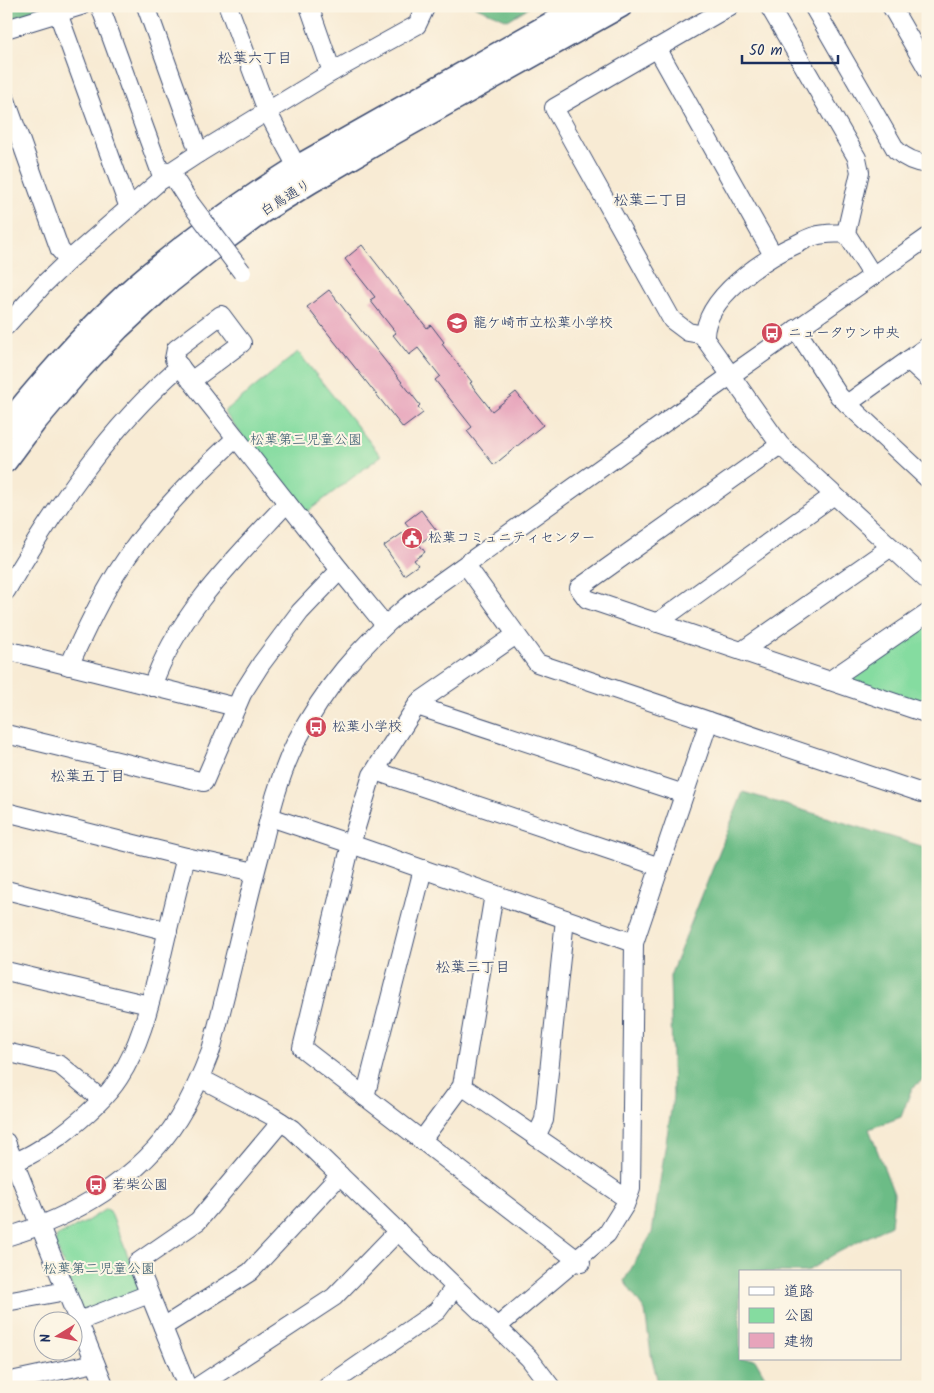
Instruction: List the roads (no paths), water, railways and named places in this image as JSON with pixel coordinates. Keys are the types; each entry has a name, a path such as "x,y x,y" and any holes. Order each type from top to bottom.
{"main road":[{"name":"白鳥通り","path":"6,461 35,422 80,368 119,328 161,289 262,212 303,175 582,6"},
{"name":"白鳥通り","path":"6,427 20,407 105,315 148,275 252,195 303,175 394,134 621,6"}],"street":[{"path":"6,29 81,6"},
{"path":"100,6 166,176 190,203 242,272"},
{"path":"146,6 199,153"},
{"path":"228,6 267,111 303,175"},
{"path":"308,6 332,72"},
{"path":"10,315 69,260 166,176 267,111 332,72 417,25 426,6"},
{"path":"705,335 688,332 672,320 554,108 730,6"},
{"path":"769,6 860,164 860,172 846,233 873,276"},
{"path":"813,6 896,150 914,161 928,164"},
{"path":"891,6 928,70"},
{"path":"58,13 129,208"},
{"path":"657,48 773,255"},
{"path":"6,100 60,250 69,260"},
{"path":"846,233 815,236 773,255 742,278 722,297 706,324 705,339 780,445 928,581"},
{"path":"6,1237 66,1215 105,1192 133,1170 159,1143 177,1120 200,1078 211,1050 255,872 286,765 318,705 337,676 370,639 406,608 466,564 928,237"},
{"path":"191,381 242,343 221,316 176,349 174,359 180,366 191,381 340,570 385,625"},
{"path":"796,329 839,396 928,479"},
{"path":"847,404 928,346"},
{"path":"908,360 928,378"},
{"path":"6,591 34,544 114,432 160,383 180,366"},
{"path":"69,666 116,574 144,535 199,472 236,438"},
{"path":"780,445 579,588 587,599 928,714"},
{"path":"657,623 834,495"},
{"path":"152,686 158,669 204,596 230,564 287,503"},
{"path":"742,651 891,547"},
{"path":"466,564 537,663 928,795"},
{"path":"6,734 204,782 242,694 260,664 300,612 340,570"},
{"path":"830,681 928,612"},
{"path":"516,635 420,702 372,775 351,844 302,1048 579,1261"},
{"path":"6,650 236,707"},
{"path":"417,706 684,794"},
{"path":"497,1327 579,1261 607,1234 616,1222 631,1189 634,943 709,721"},
{"path":"375,771 660,867"},
{"path":"6,812 186,857 255,872"},
{"path":"270,817 634,943"},
{"path":"11,1163 26,1157 71,1128 102,1099 118,1080 128,1064 138,1042 150,1005 186,857"},
{"path":"365,1097 423,869"},
{"path":"6,890 168,931"},
{"path":"422,1140 462,1086 494,894"},
{"path":"536,1136 544,1120 565,919"},
{"path":"6,970 150,1005"},
{"path":"6,1052 60,1065 102,1099"},
{"path":"200,1078 292,1129 529,1358 551,1387"},
{"path":"462,1086 627,1199"},
{"path":"186,1387 137,1263 198,1221 281,1122"},
{"path":"6,1142 11,1163 40,1226 74,1310"},
{"path":"163,1327 250,1272 340,1175"},
{"path":"197,1387 334,1297 398,1231"},
{"path":"327,1387 437,1311 456,1287"},
{"path":"6,1302 66,1291"},
{"path":"82,1319 149,1294"},
{"path":"82,1331 105,1387"},
{"path":"6,1382 95,1363"}],"place":[{"name":"龍ケ崎市立松葉小学校","path":"457,323"},
{"name":"ニュータウン中央","path":"772,333"},
{"name":"松葉コミュニティセンター","path":"412,538"},
{"name":"松葉小学校","path":"316,727"},
{"name":"若柴公園","path":"96,1185"}],"district":[{"name":"松葉六丁目","path":"255,59"},
{"name":"松葉二丁目","path":"651,201"},
{"name":"松葉五丁目","path":"88,777"},
{"name":"松葉三丁目","path":"473,968"}],"park label":[{"name":"松葉第三児童公園","path":"306,440"},
{"name":"松葉第二児童公園","path":"99,1269"}]}
